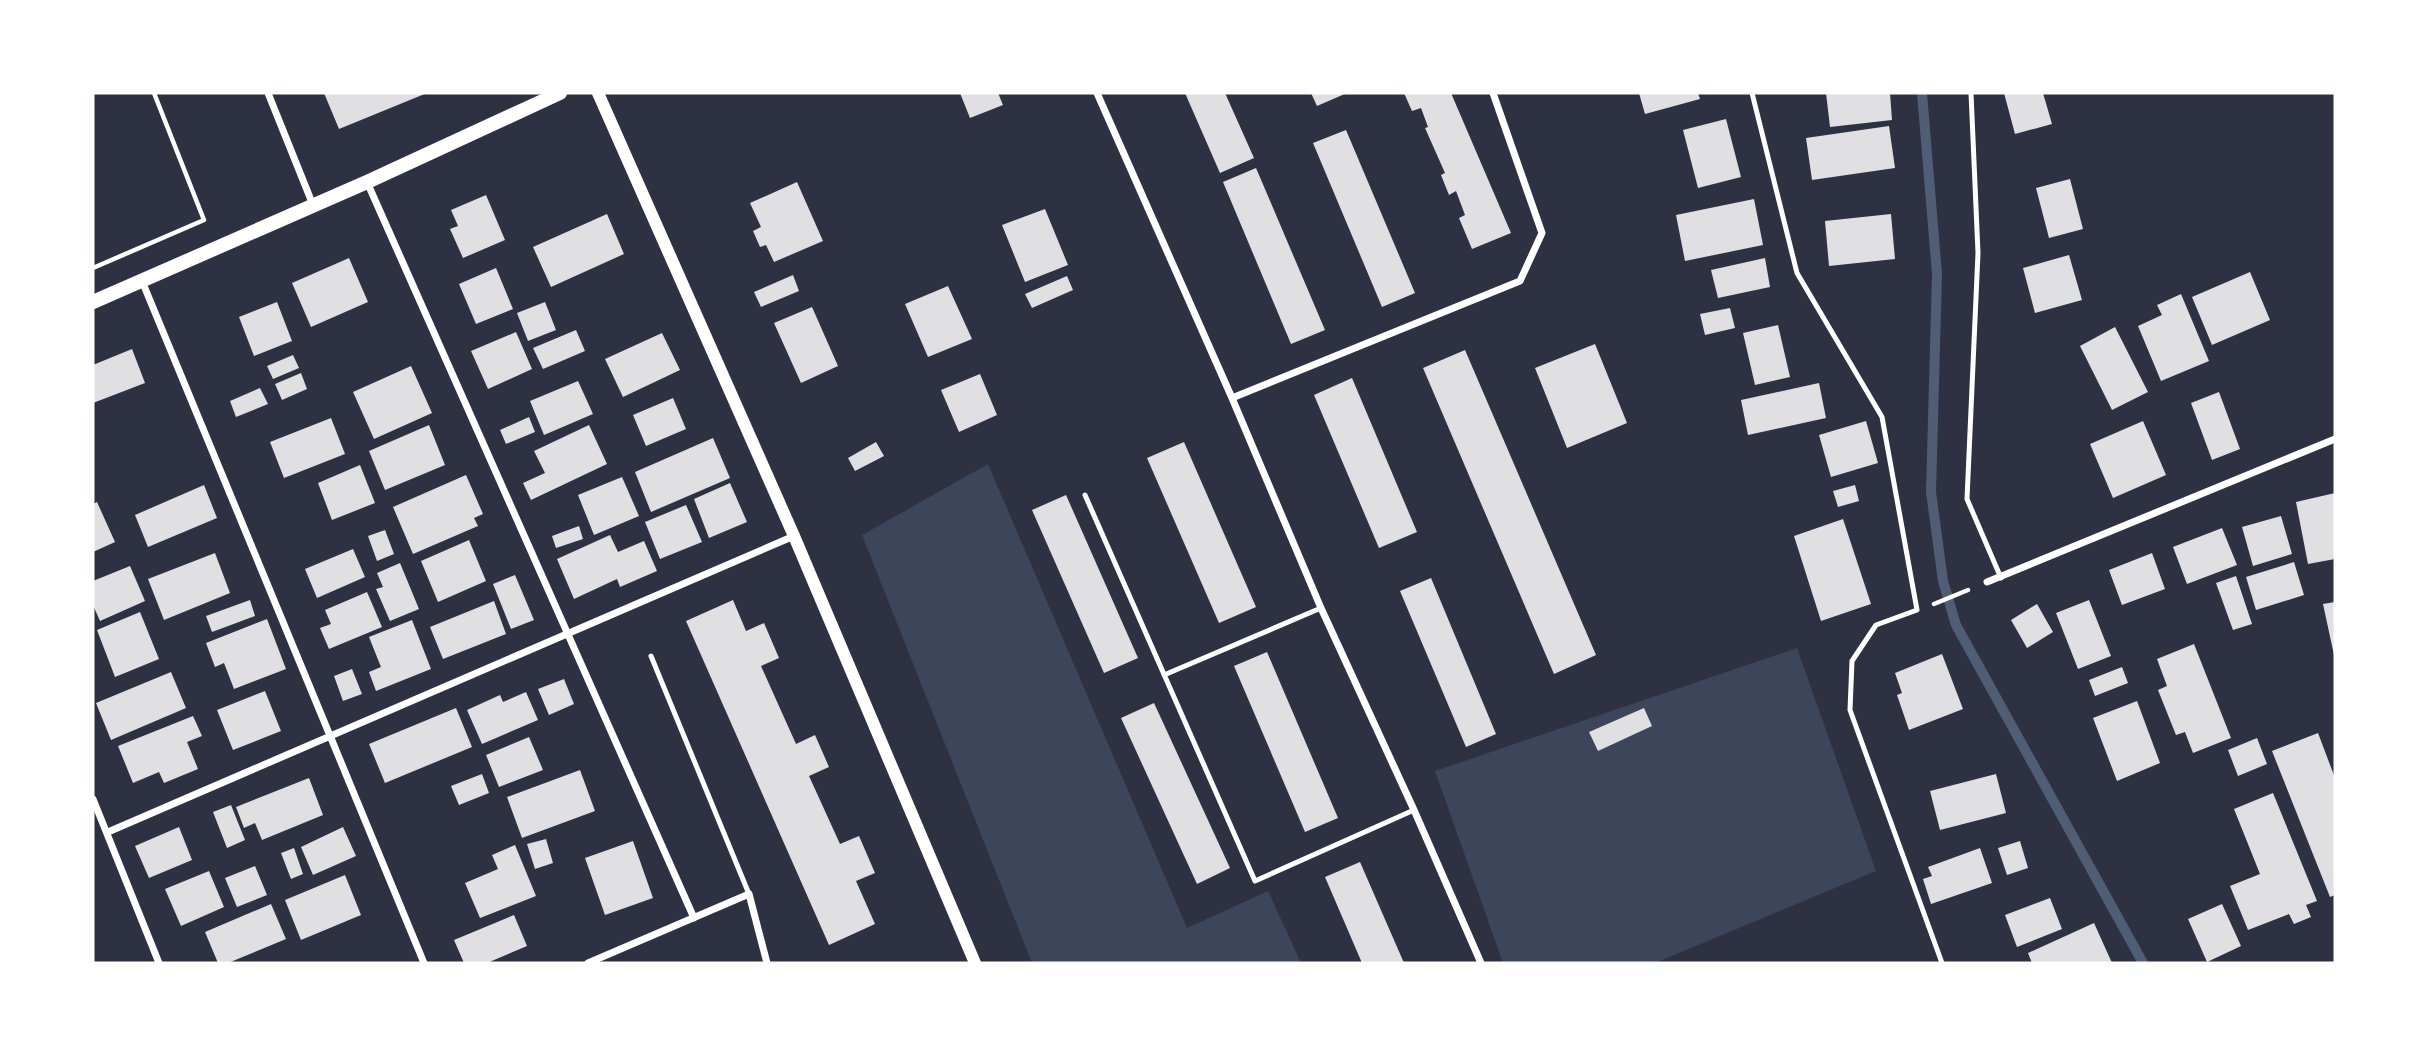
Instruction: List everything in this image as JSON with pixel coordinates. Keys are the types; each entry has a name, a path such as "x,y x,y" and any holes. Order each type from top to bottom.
{"main road":[{"path":"93,302 367,182 560,93"}],"street":[{"path":"268,93 314,205"},
{"path":"598,93 793,536 975,963"},
{"path":"1097,93 1321,607 1481,963"},
{"path":"1232,398 1520,281 1542,233 1493,93"},
{"path":"367,182 694,918"},
{"path":"142,280 424,963"},
{"path":"1987,582 2335,439"},
{"path":"108,832 331,738 793,536"},
{"path":"93,799 159,963"},
{"path":"588,963 749,894 767,963"}],"lane":[{"path":"1752,93 1797,273 1882,417 1917,610 1876,625 1852,661 1850,710 1942,963"},
{"path":"1971,93 1978,254 1967,499 2001,578"},
{"path":"1085,495 1255,881 1414,810"},
{"path":"1164,675 1321,607"},
{"path":"651,656 749,894"}],"path":[{"path":"93,268 204,220 154,93"},
{"path":"1932,605 1970,589"}],"shaded area":[{"path":"988,464 1187,928 1268,891 1301,963 1032,963 862,535"},
{"path":"1797,648 1876,871 1655,963 1503,963 1435,771"}],"building":[{"path":"324,93 427,93 339,129"},
{"path":"960,93 998,93 1003,105 970,118"},
{"path":"1185,93 1225,93 1254,158 1220,173"},
{"path":"1311,93 1347,93 1317,106"},
{"path":"1404,93 1451,93 1511,233 1472,249 1459,218 1465,215 1456,191 1449,195 1441,175 1445,173 1425,128 1428,127 1421,108 1412,111"},
{"path":"1639,93 1698,93 1700,99 1645,114"},
{"path":"1826,93 1890,93 1892,120 1830,127"},
{"path":"2004,93 2043,93 2052,124 2015,134"},
{"path":"1726,119 1741,177 1698,188 1683,130"},
{"path":"1889,126 1895,168 1812,180 1806,138"},
{"path":"1346,130 1415,293 1382,307 1313,143"},
{"path":"1256,168 1325,330 1291,344 1223,182"},
{"path":"2070,179 2083,229 2049,238 2036,188"},
{"path":"797,182 823,241 774,262 766,245 760,247 753,231 761,227 750,203"},
{"path":"486,195 505,240 463,258 450,229 458,226 451,210"},
{"path":"1754,199 1763,245 1685,261 1676,215"},
{"path":"1045,209 1068,265 1025,282 1002,225"},
{"path":"607,214 624,254 551,287 533,247"},
{"path":"1891,214 1895,259 1829,266 1825,221"},
{"path":"2069,255 2082,300 2035,313 2023,268"},
{"path":"349,258 368,302 311,327 292,283"},
{"path":"1765,258 1770,287 1718,298 1711,270"},
{"path":"496,268 513,309 476,324 459,284"},
{"path":"2250,272 2270,320 2212,345 2192,297"},
{"path":"793,275 799,291 761,307 754,292"},
{"path":"1067,276 1073,290 1032,308 1025,294"},
{"path":"948,286 972,339 928,357 905,304"},
{"path":"2181,294 2209,361 2161,381 2138,326 2162,315 2157,305"},
{"path":"277,302 292,341 254,356 239,317"},
{"path":"545,302 556,330 528,341 517,313"},
{"path":"812,307 838,366 801,383 774,323"},
{"path":"1730,308 1735,328 1705,335 1700,314"},
{"path":"1778,325 1790,377 1755,385 1743,333"},
{"path":"2115,327 2148,392 2112,410 2080,346"},
{"path":"576,330 585,351 543,369 533,348"},
{"path":"516,332 532,369 488,389 471,351"},
{"path":"662,333 680,370 623,397 605,359"},
{"path":"1595,344 1627,423 1567,448 1535,368"},
{"path":"132,349 145,383 93,403 93,365"},
{"path":"1465,350 1596,655 1554,674 1423,368"},
{"path":"293,355 299,368 273,379 267,366"},
{"path":"411,366 432,413 374,439 353,392"},
{"path":"301,373 307,389 282,400 275,384"},
{"path":"980,374 997,415 959,432 941,390"},
{"path":"1352,378 1417,532 1379,548 1314,395"},
{"path":"578,381 593,414 544,435 530,401"},
{"path":"1819,383 1826,418 1748,435 1741,400"},
{"path":"260,388 268,404 236,417 230,401"},
{"path":"2219,392 2240,449 2212,460 2191,403"},
{"path":"673,398 686,429 646,446 633,415"},
{"path":"529,417 535,432 506,444 500,430"},
{"path":"331,418 345,454 284,478 270,442"},
{"path":"1866,421 1878,463 1831,477 1819,435"},
{"path":"2143,421 2166,475 2113,498 2090,444"},
{"path":"429,425 445,465 385,490 369,451"},
{"path":"589,425 607,464 531,500 523,483 545,473 534,451"},
{"path":"713,438 730,478 651,512 635,472"},
{"path":"876,442 884,456 855,471 848,458"},
{"path":"1184,442 1256,607 1219,623 1147,458"},
{"path":"360,465 375,503 332,520 318,483"},
{"path":"466,475 483,514 474,518 478,526 413,554 393,507"},
{"path":"622,477 639,516 594,535 578,495"},
{"path":"730,483 747,522 709,538 694,499"},
{"path":"204,485 217,518 148,547 135,515"},
{"path":"1855,485 1859,501 1838,507 1833,491"},
{"path":"2335,493 2335,559 2308,564 2296,502"},
{"path":"1066,495 1138,658 1104,673 1032,510"},
{"path":"97,502 115,542 93,552 93,504"},
{"path":"686,505 702,542 660,559 645,522"},
{"path":"2281,516 2292,554 2253,566 2242,527"},
{"path":"1843,519 1871,604 1821,621 1794,536"},
{"path":"579,526 583,539 556,548 552,536"},
{"path":"2222,528 2237,565 2187,584 2173,547"},
{"path":"385,530 394,554 377,561 368,536"},
{"path":"610,535 618,552 644,541 657,571 620,587 617,579 574,599 557,559"},
{"path":"469,540 486,581 438,602 421,561"},
{"path":"353,549 365,577 317,598 305,569"},
{"path":"215,553 230,593 164,620 148,579"},
{"path":"2152,553 2165,589 2122,605 2109,570"},
{"path":"2294,562 2304,595 2256,610 2246,577"},
{"path":"400,563 419,609 390,621 376,589 383,587 377,573"},
{"path":"130,566 145,601 100,621 93,605 93,581"},
{"path":"515,575 534,620 511,629 493,584"},
{"path":"2236,576 2252,624 2233,630 2216,583"},
{"path":"1431,578 1496,734 1466,747 1400,591"},
{"path":"367,592 382,627 329,649 320,628 331,624 325,610"},
{"path":"250,600 255,616 212,632 206,616"},
{"path":"733,600 746,631 764,623 779,658 761,666 796,744 815,735 829,767 809,776 840,844 859,836 875,873 856,881 875,924 829,945 686,621"},
{"path":"2089,600 2111,656 2078,669 2056,613"},
{"path":"494,601 506,634 443,659 430,627"},
{"path":"2335,602 2335,655 2334,655 2323,604"},
{"path":"2037,604 2053,632 2027,648 2011,620"},
{"path":"140,612 159,659 115,677 97,630"},
{"path":"267,619 286,669 234,689 224,663 215,667 206,643"},
{"path":"412,620 431,669 376,691 369,672 381,667 369,637"},
{"path":"2194,644 2231,738 2193,753 2185,732 2176,735 2158,690 2167,686 2157,659"},
{"path":"1267,652 1338,818 1305,832 1234,666"},
{"path":"1942,654 1963,709 1909,730 1897,695 1902,693 1895,673"},
{"path":"2122,667 2128,683 2095,696 2089,680"},
{"path":"352,669 362,694 343,701 334,676"},
{"path":"171,672 186,708 111,740 96,703"},
{"path":"564,679 574,704 549,715 538,689"},
{"path":"265,691 281,731 233,750 217,710"},
{"path":"526,692 538,720 482,744 467,710 500,695 503,702"},
{"path":"2137,701 2160,763 2117,781 2093,718"},
{"path":"1154,703 1230,868 1197,884 1121,718"},
{"path":"456,708 472,747 385,783 369,744"},
{"path":"1644,708 1652,726 1598,751 1589,732"},
{"path":"193,716 202,736 187,742 198,769 164,783 159,772 133,783 118,746"},
{"path":"2318,733 2335,778 2335,895 2330,897 2272,751"},
{"path":"529,737 543,770 499,787 486,755"},
{"path":"2257,738 2267,764 2238,776 2228,750"},
{"path":"580,770 595,811 522,838 507,797"},
{"path":"482,774 489,793 459,805 451,786"},
{"path":"1996,774 2006,813 1940,830 1930,791"},
{"path":"309,778 323,815 262,840 255,823 244,828 236,807"},
{"path":"2273,793 2317,901 2306,905 2311,917 2294,924 2289,914 2248,930 2230,886 2260,874 2234,809"},
{"path":"231,805 245,840 227,848 213,812"},
{"path":"179,827 192,860 149,878 135,846"},
{"path":"343,827 356,856 313,875 301,847"},
{"path":"546,839 553,863 535,869 527,844"},
{"path":"633,841 653,898 605,915 585,858"},
{"path":"2020,841 2028,868 2007,875 1998,848"},
{"path":"515,845 536,896 480,918 465,883 498,869 492,855"},
{"path":"294,848 303,874 291,879 281,853"},
{"path":"1980,848 1992,883 1931,904 1923,879 1932,876 1928,867"},
{"path":"1360,862 1404,963 1362,963 1325,877"},
{"path":"255,866 267,895 237,907 225,878"},
{"path":"209,871 224,907 181,926 165,889"},
{"path":"345,875 361,915 301,940 285,900"},
{"path":"2050,898 2062,929 2017,947 2005,915"},
{"path":"271,904 286,939 228,963 218,963 205,932"},
{"path":"2222,904 2241,946 2207,962 2188,919"},
{"path":"514,915 527,946 487,963 464,963 454,940"},
{"path":"2094,923 2112,963 2032,963 2028,953"}],"waterway":[{"path":"1922,93 1937,274 1931,492 1943,581 1956,625 2143,963"}]}
